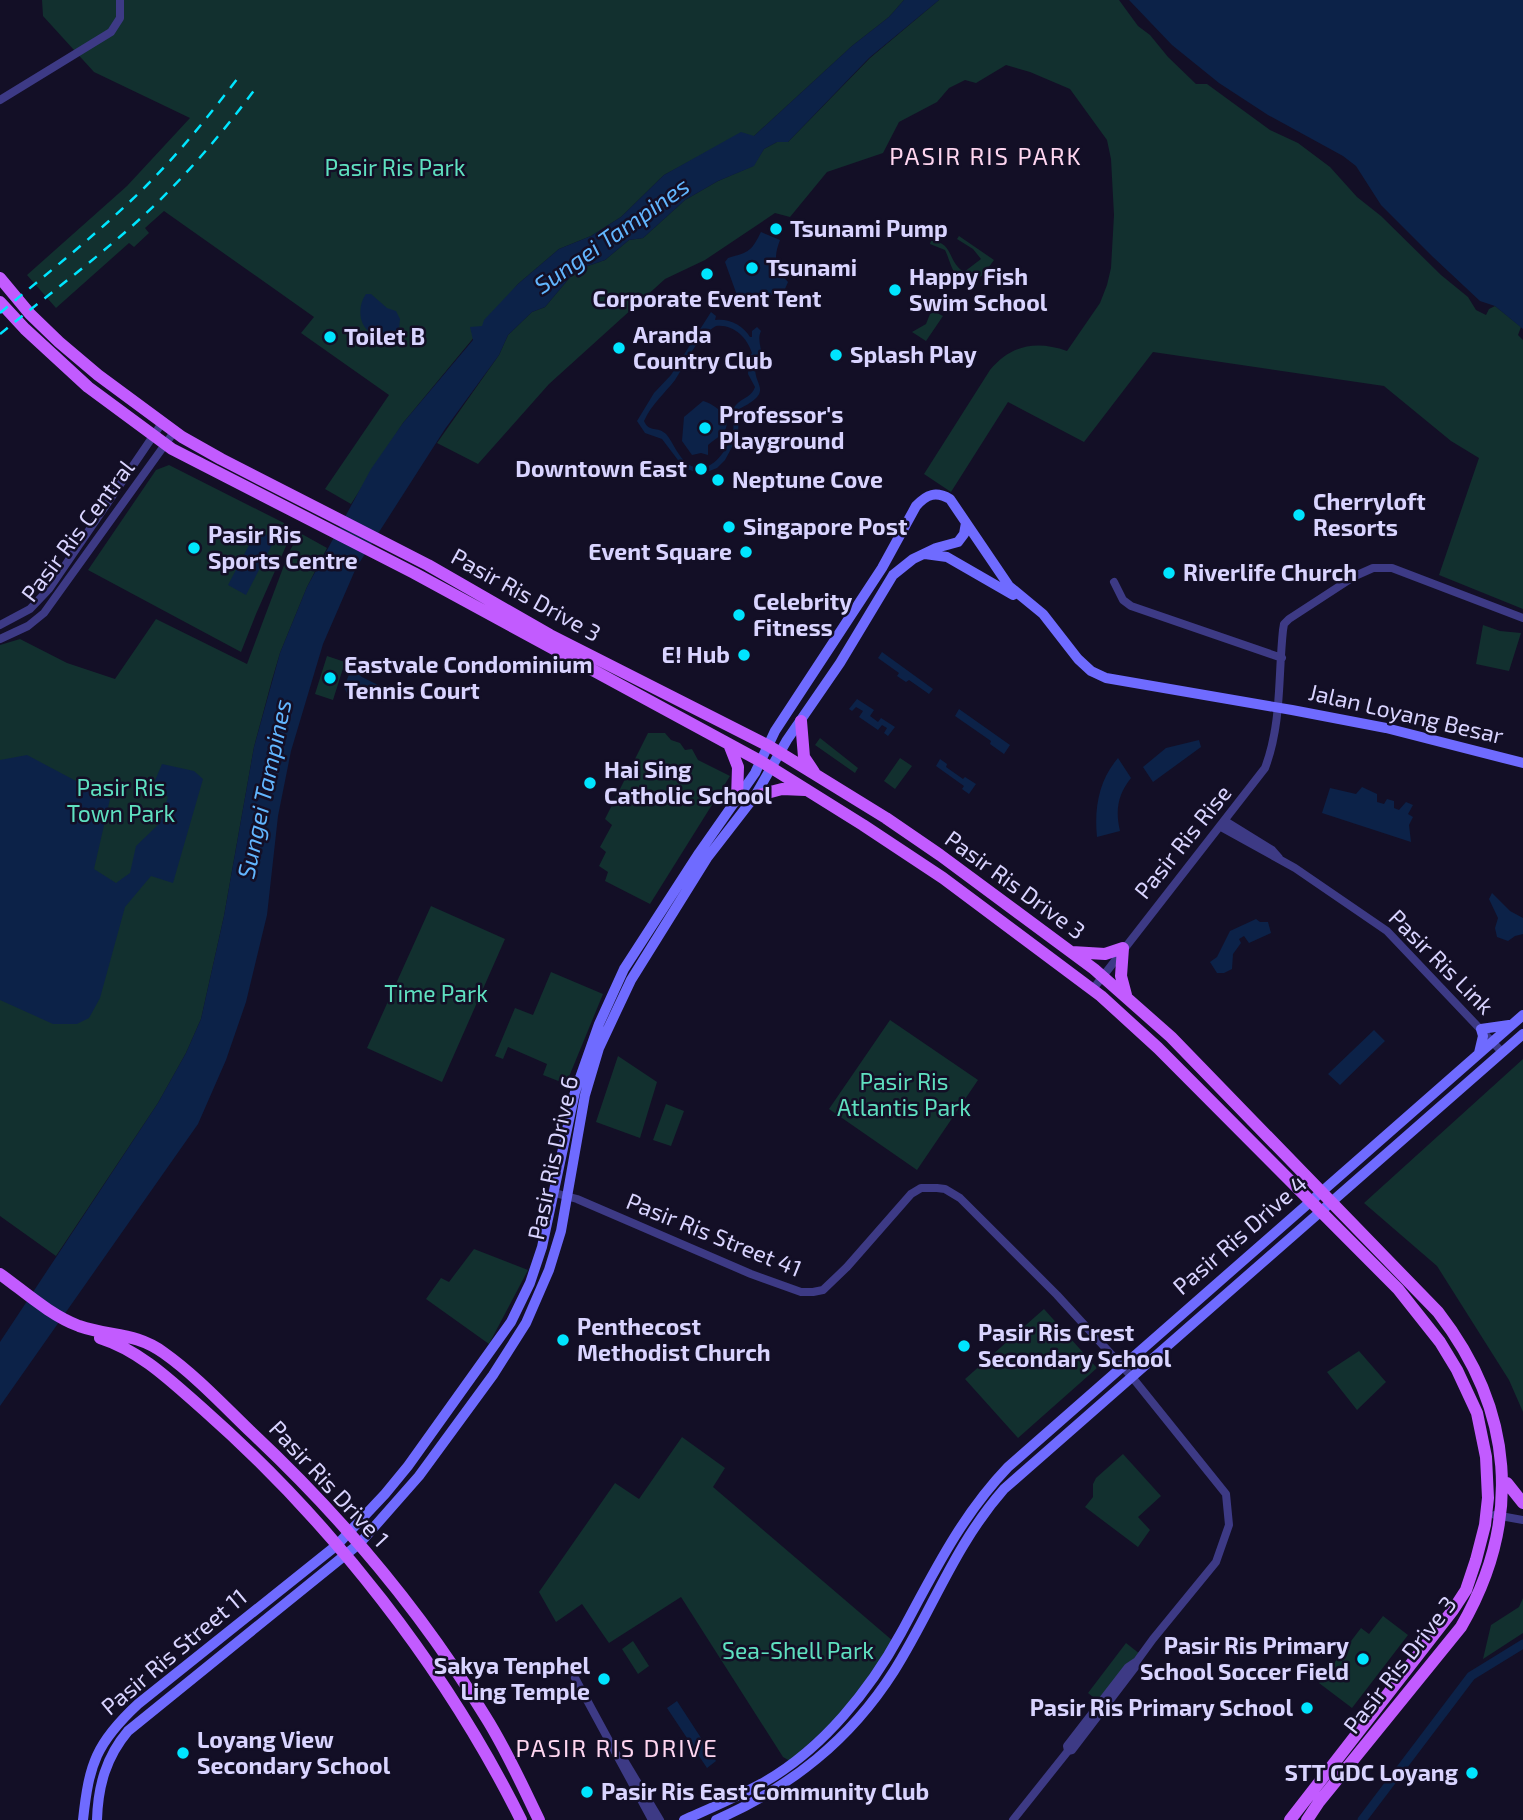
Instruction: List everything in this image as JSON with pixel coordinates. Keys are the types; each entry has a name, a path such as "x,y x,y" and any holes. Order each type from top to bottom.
{"main road":[{"name":"Pasir Ris Drive 3","path":"0,278 30,314 59,342 174,432 377,539 550,635 774,749 886,818 1072,952 1171,1037 1406,1277 1458,1338 1475,1366 1494,1416 1503,1450 1507,1483 1504,1517 1491,1573 1461,1627 1307,1820"},
{"name":"Pasir Ris Drive 3","path":"0,302 19,324 88,387 166,444 729,744 809,791 943,878 1093,989 1158,1048 1398,1289 1440,1342 1457,1370 1477,1413 1486,1457 1487,1513 1476,1560 1460,1600 1290,1820"},
{"path":"332,532 332,524 339,520"},
{"path":"801,721 804,757 817,775"},
{"path":"729,744 738,767 737,799"},
{"path":"755,796 782,789 809,791"},
{"path":"1072,952 1105,954 1124,948 1121,976 1129,1000"},
{"name":"Pasir Ris Drive 1","path":"0,1274 23,1294"},
{"name":"Pasir Ris Drive 1","path":"0,1280 62,1321 131,1350 172,1381 248,1450 337,1545 395,1617 440,1679 496,1771 521,1820"},
{"name":"Pasir Ris Drive 1","path":"62,1321 145,1341 166,1355 269,1448 351,1532 431,1634 468,1689 499,1741 539,1820"},
{"path":"1507,1483 1523,1503"}],"street":[{"path":"0,100 111,32 120,18 120,0"},
{"name":"Pasir Ris Central","path":"0,625 30,608 49,589 162,423"},
{"name":"Pasir Ris Central","path":"0,639 28,626 44,614 174,432"},
{"name":"Jalan Loyang Besar","path":"818,666 882,568 916,506 931,494 941,494 959,509 985,553 1009,586 1043,614 1078,659 1091,671 1106,678 1386,728 1523,763"},
{"path":"774,749 801,721 894,575 913,559 936,548 958,542 964,534 966,523"},
{"path":"972,572 982,567 985,553"},
{"name":"Jalan Loyang Besar","path":"925,554 947,558 1031,605"},
{"name":"Jalan Loyang Besar","path":"1278,708 1284,624 1355,576 1373,568 1392,568 1523,618"},
{"path":"1114,582 1123,600 1131,606 1282,658"},
{"path":"774,749 775,731 818,666 831,676"},
{"name":"Pasir Ris Rise","path":"1093,989 1265,768 1272,751 1278,708"},
{"name":"Pasir Ris Drive 6","path":"337,1545 408,1466 510,1322 530,1283 541,1251 560,1194 599,1048 617,1006 707,858 755,796 774,749"},
{"name":"Pasir Ris Drive 6","path":"346,1557 419,1476 493,1375 526,1323 549,1270 561,1231 560,1194 575,1092 610,997 624,968 699,853 737,799 766,765"},
{"name":"Pasir Ris Link","path":"1223,824 1272,850 1279,858 1396,938 1502,1052"},
{"name":"Pasir Ris Drive 4","path":"684,1820 767,1781 830,1731 850,1708 892,1648 949,1542 986,1490 1008,1467 1523,1015"},
{"path":"1479,1053 1483,1037 1481,1029 1512,1024"},
{"name":"Pasir Ris Drive 4","path":"716,1820 779,1788 818,1759 846,1732 893,1671 942,1580 978,1521 1004,1489 1523,1034"},
{"name":"Pasir Ris Street 41","path":"560,1194 751,1274 801,1292 813,1292 823,1290 847,1267 911,1194 927,1187 945,1189 961,1198 989,1225 1122,1367"},
{"path":"1013,1820 1068,1751 1067,1746 1128,1667 1137,1661 1216,1562 1229,1525 1226,1494 1122,1367"},
{"path":"1487,1513 1523,1520"},
{"name":"Pasir Ris Street 11","path":"83,1820 89,1777 96,1754 113,1729 138,1704 337,1545"},
{"name":"Pasir Ris Street 11","path":"97,1820 99,1790 108,1759 128,1731 346,1557"},
{"path":"575,1678 652,1820"},
{"path":"610,1742 616,1747 660,1820"}],"green space":[{"name":"Pasir Ris Park","path":"42,0 904,0 889,17 852,46 754,136 705,153 664,175 621,217 591,236 559,249 518,284 403,423 351,504 325,489 389,395 301,333 314,317 164,211 145,228 149,233 134,247 129,243 56,308 27,275 127,186 190,118 94,72 43,16"},
{"name":"Pasir Ris Park","path":"939,0 1119,0 1138,26 1150,35 1196,84 1207,84 1270,130 1298,143 1330,167 1357,197 1468,297 1476,310 1486,315 1489,309 1495,306 1521,327 1518,335 1523,340 1523,609 1439,575 1479,458 1451,441 1384,386 1153,352 1084,442 1008,402 951,492 924,474 990,370 998,362 1015,350 1025,347 1045,346 1067,351 1100,303 1111,268 1114,215 1111,159 1107,140 1070,89 1006,65 976,83 965,80 949,88 937,102 899,122 883,153 827,172 790,217 775,213 705,260 665,279 549,384 478,464 437,443 499,355 508,335 532,312 545,307 576,270 605,260 629,240 643,238 685,200 718,181 753,166 764,149 777,142 788,142 870,58"},
{"path":"959,236 994,260 983,275 968,284 955,273 945,250 930,244 931,241 938,242 947,248 955,263 964,272 981,259 973,249 957,239"},
{"path":"935,312 943,316 926,341 912,332 926,324 930,314"},
{"name":"Pasir Ris Sports Centre","path":"169,465 284,523 290,537 241,652 88,570 156,470"},
{"name":"Pasir Ris Town Park","path":"300,533 327,548 307,587 280,653 254,747 224,916 201,1019 186,1053 158,1103 56,1256 0,1216 0,645 20,639 67,663 115,679 156,619 247,664 289,552"},
{"path":"1483,625 1500,631 1521,633 1509,671 1476,664"},
{"name":"Eastvale Condominium Tennis Court","path":"327,656 345,662 333,700 315,694"},
{"path":"648,733 665,733 685,750 692,749 698,760 730,776 650,904 605,881 608,872 599,866 606,852 600,847 612,825 605,819"},
{"path":"820,738 858,768 855,773 815,745"},
{"path":"900,758 912,766 895,789 884,781"},
{"name":"Time Park","path":"431,906 505,939 442,1082 367,1048"},
{"path":"551,972 603,994 566,1084 543,1075 547,1064 508,1047 503,1059 495,1056 515,1008 533,1015"},
{"name":"Pasir Ris Atlantis Park","path":"890,1020 978,1080 917,1170 829,1109"},
{"path":"618,1056 657,1082 640,1138 596,1122"},
{"path":"1523,1059 1523,1412 1509,1380 1437,1266 1364,1203"},
{"path":"666,1104 684,1111 671,1146 653,1140"},
{"path":"474,1249 528,1270 489,1344 426,1299 441,1278 449,1282"},
{"path":"1044,1309 1097,1368 1018,1438 965,1379"},
{"path":"1359,1351 1386,1382 1357,1410 1327,1372"},
{"name":"Sea-Shell Park","path":"682,1437 725,1468 713,1487 893,1641 857,1693 833,1721 790,1761 783,1757 681,1597 609,1643 582,1604 556,1622 539,1592 615,1483 639,1499"},
{"path":"1123,1454 1161,1496 1138,1517 1150,1530 1138,1547 1085,1507 1093,1497 1096,1478"},
{"path":"1523,1598 1523,1633 1483,1659 1491,1625 1519,1607"},
{"name":"Pasir Ris Primary School Soccer Field","path":"1383,1616 1408,1635 1352,1708 1319,1683 1361,1628 1369,1634"},
{"path":"633,1641 649,1666 638,1674 622,1649"},
{"path":"1126,1643 1140,1654 1103,1705 1088,1693"}],"water":[{"name":"Sungei Tampines","path":"904,0 939,0 869,58 788,142 777,142 764,149 754,166 718,181 685,200 643,238 629,240 605,260 576,270 545,307 532,312 508,335 499,355 445,429 356,568 323,644 291,751 278,816 267,915 246,1002 226,1060 198,1124 0,1406 0,1342 158,1103 186,1053 201,1019 224,916 254,747 280,653 307,587 371,469 403,423 473,340 470,327 482,326 484,320 518,284 559,249 591,236 621,217 664,175 741,132 754,136 852,46 889,17"},
{"path":"1129,0 1523,0 1523,329 1495,306 1480,301 1433,257 1381,205 1356,166 1219,83 1172,45"},
{"name":"Tsunami","path":"761,232 780,240 776,262 788,282 785,289 751,304 738,298 725,262 728,258 749,250"},
{"path":"366,294 371,294 387,308 396,311 400,319 399,329 392,336 374,334 365,327 360,310"},
{"path":"711,312 716,316 715,320 735,323 750,337 757,327 761,331 759,339 762,358 761,362 757,361 755,369 760,391 751,402 739,409 738,436 725,460 717,468 702,474 684,468 662,439 645,433 637,421 654,393 671,375","holes":["716,326 734,329 750,347 752,353 746,361 749,363 748,374 755,387 733,410 733,431 723,453 710,465 696,468 681,457 666,434 648,427 644,421 675,380 692,350 709,331"]},
{"name":"Professor's Playground","path":"703,401 722,413 727,423 726,429 708,445 708,455 692,455 682,441 684,417"},
{"path":"257,530 275,539 246,595 228,585"},
{"path":"882,652 933,689 929,694 909,680 906,682 897,676 899,673 878,658"},
{"path":"352,667 362,677 390,691 389,695 384,699 371,700 359,693 347,693 344,687"},
{"path":"857,699 874,710 870,716 878,722 881,718 895,727 888,736 884,733 887,728 882,725 878,730 859,717 863,711 856,707 852,711 849,709"},
{"path":"959,709 1010,745 1004,754 990,744 991,741 955,716"},
{"path":"1199,740 1201,747 1153,782 1143,767 1166,748"},
{"path":"27,755 110,799 94,869 116,883 130,873 136,846 160,823 168,797 154,783 162,764 194,771 203,779 173,883 151,876 125,907 100,998 89,1018 77,1024 53,1024 0,1000 0,760"},
{"path":"1118,758 1131,778 1119,803 1120,831 1097,837 1099,795 1106,776"},
{"path":"940,759 963,779 965,777 976,784 969,794 962,789 964,786 936,766"},
{"path":"1362,787 1377,794 1377,802 1384,804 1387,799 1394,801 1394,808 1399,810 1406,802 1413,805 1408,814 1413,817 1409,825 1411,842 1322,813 1330,788 1356,794"},
{"path":"1492,893 1510,911 1523,918 1523,934 1508,941 1497,937 1495,928 1498,918 1489,899"},
{"path":"1256,919 1268,922 1271,933 1249,943 1244,936 1239,939 1241,943 1233,954 1232,969 1217,973 1210,962 1217,957 1230,931"},
{"path":"1374,1030 1385,1041 1340,1085 1328,1074"},
{"path":"677,1701 716,1761 707,1768 667,1708"}],"waterway":[{"path":"1362,1820 1471,1676 1523,1644"}],"railway":[{"path":"0,313 130,202 172,159 241,74"},
{"path":"0,334 102,252 160,200 211,144 258,85"}],"place":[{"name":"Tsunami Pump","path":"776,229"},
{"name":"Tsunami","path":"752,268"},
{"name":"Corporate Event Tent","path":"707,274"},
{"name":"Happy Fish Swim School","path":"895,290"},
{"name":"Toilet B","path":"330,337"},
{"name":"Aranda Country Club","path":"619,348"},
{"name":"Splash Play","path":"836,355"},
{"name":"Professor's Playground","path":"705,428"},
{"name":"Downtown East","path":"701,469"},
{"name":"Neptune Cove","path":"718,480"},
{"name":"Cherryloft Resorts","path":"1299,515"},
{"name":"Singapore Post","path":"729,527"},
{"name":"Pasir Ris Sports Centre","path":"194,548"},
{"name":"Event Square","path":"746,552"},
{"name":"Riverlife Church","path":"1169,573"},
{"name":"Celebrity Fitness","path":"739,615"},
{"name":"E! Hub","path":"744,655"},
{"name":"Eastvale Condominium Tennis Court","path":"330,678"},
{"name":"Hai Sing Catholic School","path":"590,783"},
{"name":"Penthecost Methodist Church","path":"563,1340"},
{"name":"Pasir Ris Crest Secondary School","path":"964,1346"},
{"name":"Pasir Ris Primary School Soccer Field","path":"1363,1659"},
{"name":"Sakya Tenphel Ling Temple","path":"604,1679"},
{"name":"Pasir Ris Primary School","path":"1307,1708"},
{"name":"Loyang View Secondary School","path":"183,1753"},
{"name":"STT GDC Loyang","path":"1472,1773"},
{"name":"Pasir Ris East Community Club","path":"587,1792"}],"district":[{"name":"PASIR RIS PARK","path":"986,157"},
{"name":"PASIR RIS DRIVE","path":"617,1749"}]}
